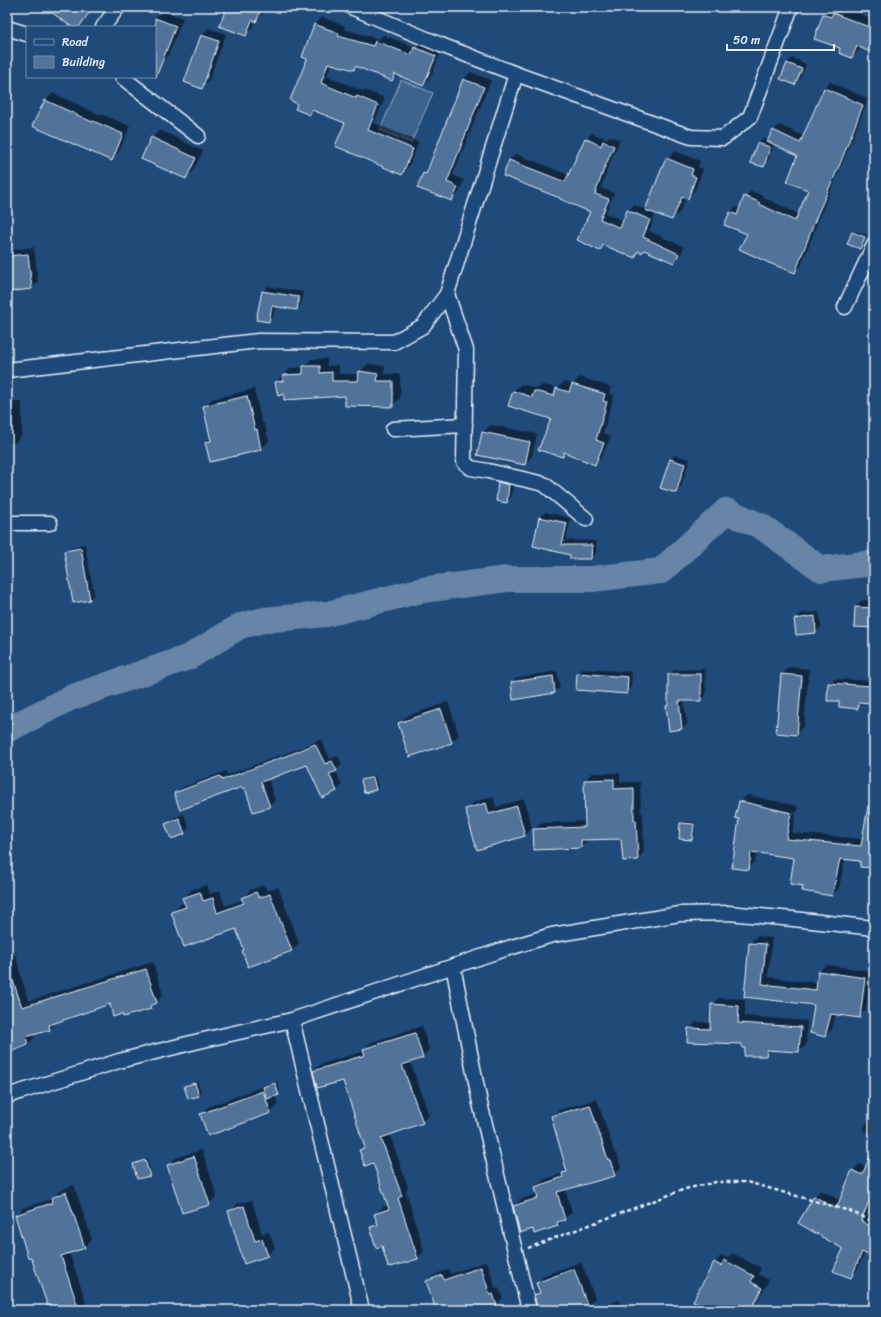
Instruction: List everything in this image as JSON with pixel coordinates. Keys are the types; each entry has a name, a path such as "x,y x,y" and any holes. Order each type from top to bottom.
{"street":[{"path":"104,26 118,7"},
{"path":"351,7 516,74 691,137 723,138 750,117 791,7"},
{"path":"7,28 26,34"},
{"path":"7,370 258,341 394,342 423,326 447,294 516,74"},
{"path":"123,78 198,136"},
{"path":"845,307 874,245"},
{"path":"447,294 466,350 464,462 471,468 488,470 544,484 586,519"},
{"path":"393,429 465,426"},
{"path":"7,523 50,523"},
{"path":"7,1096 119,1061 292,1020 453,966 552,935 616,923 680,914 728,913 874,928"},
{"path":"453,966 480,1103 529,1310"},
{"path":"292,1020 362,1310"}],"path":[{"path":"516,1252 685,1189 716,1182 747,1182 850,1211 874,1222"}],"shaded area":[{"path":"401,80 433,93 411,143 380,130"}],"building":[{"path":"44,7 93,7 80,26 71,26"},
{"path":"227,7 262,7 256,22 252,20 246,36 219,26"},
{"path":"833,13 874,29 874,54 857,46 852,58 839,53 840,48 814,39 823,14 831,17"},
{"path":"155,18 176,26 156,77 156,26"},
{"path":"314,24 339,33 338,36 373,46 375,41 411,55 414,47 436,56 423,86 395,74 392,81 355,66 354,70 328,63 321,83 356,98 357,96 378,105 368,130 413,149 402,175 335,146 345,123 312,110 310,115 295,109 297,104 290,100 307,59 302,57"},
{"path":"201,35 219,41 202,89 184,82"},
{"path":"787,63 802,69 795,85 780,79"},
{"path":"463,79 484,87 447,182 458,187 452,201 417,188 423,173 426,174"},
{"path":"824,88 863,105 795,273 739,249 747,234 724,225 730,212 737,215 744,196 759,202 759,204 795,221 808,190 787,182 797,156 767,141 773,130 800,143"},
{"path":"45,100 92,122 93,121 123,134 112,161 32,126"},
{"path":"151,137 196,158 186,179 141,159"},
{"path":"585,138 601,146 603,141 614,146 595,194 609,199 600,219 620,228 627,210 650,220 643,237 679,254 674,263 644,250 642,253 638,251 635,258 603,245 600,251 577,240 590,212 560,198 503,176 509,160 565,182"},
{"path":"757,143 770,147 764,167 750,163"},
{"path":"666,158 693,169 691,175 696,177 688,199 682,197 672,220 645,210"},
{"path":"852,232 865,237 860,249 847,244"},
{"path":"28,254 32,289 7,292 7,256"},
{"path":"262,291 299,297 297,310 272,306 269,322 256,320"},
{"path":"303,366 320,366 320,373 332,372 332,381 358,381 359,371 378,374 377,381 393,381 393,407 345,406 345,396 284,400 284,394 278,396 275,382 283,381 283,375 303,374"},
{"path":"572,384 605,394 603,401 607,402 596,440 604,443 595,465 564,452 563,457 538,450 551,419 508,406 513,391 532,397 534,391 554,396 556,388 569,392"},
{"path":"247,396 255,430 257,429 261,450 210,462 205,442 211,441 203,406"},
{"path":"482,432 530,442 525,465 477,455"},
{"path":"670,459 685,464 676,493 660,488"},
{"path":"498,482 509,485 507,503 496,501"},
{"path":"539,517 567,523 562,545 592,545 591,559 570,559 570,555 533,546"},
{"path":"81,548 90,600 73,603 64,551"},
{"path":"855,607 874,608 874,628 854,627"},
{"path":"815,616 816,633 796,635 794,619"},
{"path":"577,673 628,677 627,694 576,690"},
{"path":"668,674 701,674 701,701 679,701 682,729 669,731 666,706 668,705"},
{"path":"781,674 802,676 797,735 776,733"},
{"path":"553,676 555,693 513,700 511,682"},
{"path":"828,683 871,686 870,703 859,702 858,709 839,707 839,701 827,701"},
{"path":"441,709 452,743 409,757 398,723"},
{"path":"315,744 325,764 332,761 337,771 329,774 337,791 322,798 307,765 261,782 270,807 253,812 245,788 242,789 242,787 180,810 174,793 220,776 222,780"},
{"path":"373,777 376,790 364,793 361,780"},
{"path":"614,779 614,789 634,788 634,820 636,820 638,860 623,861 621,839 581,840 581,848 534,850 533,829 585,827 584,780"},
{"path":"739,801 791,813 786,839 861,846 868,806 874,806 874,868 860,867 860,861 840,859 832,896 802,891 803,886 790,884 794,858 751,852 749,870 732,868 739,819 735,818"},
{"path":"486,803 489,814 517,806 525,836 477,850 465,809"},
{"path":"179,818 185,834 171,839 165,824"},
{"path":"680,823 694,824 692,840 679,839"},
{"path":"200,892 203,901 213,898 217,913 244,903 241,898 256,892 259,898 270,894 292,951 248,967 242,951 244,950 236,929 184,947 171,912 186,907 182,898"},
{"path":"749,943 766,944 762,984 816,990 818,971 865,978 860,1018 831,1014 825,1037 810,1033 814,1005 744,997"},
{"path":"7,969 9,969 22,1007 146,969 157,1003 150,1006 151,1009 123,1017 122,1014 113,1017 110,1004 49,1025 50,1030 26,1037 28,1045 13,1051 11,1043 7,1044"},
{"path":"711,1004 739,1006 738,1023 801,1027 799,1052 767,1050 766,1056 744,1056 745,1048 742,1048 742,1044 687,1042 688,1028 710,1029"},
{"path":"415,1033 423,1058 402,1065 423,1123 381,1138 402,1196 398,1198 418,1259 388,1267 382,1246 376,1248 370,1227 378,1225 374,1214 389,1209 373,1163 365,1166 359,1150 365,1148 343,1081 317,1088 313,1071 365,1055 363,1049"},
{"path":"195,1083 199,1096 188,1099 184,1086"},
{"path":"275,1083 279,1095 267,1099 263,1087"},
{"path":"263,1091 271,1113 208,1136 200,1114"},
{"path":"590,1105 608,1160 610,1160 615,1176 557,1192 565,1220 557,1222 558,1226 534,1234 533,1229 520,1233 513,1206 538,1198 535,1187 563,1177 562,1173 567,1172 551,1116"},
{"path":"874,1147 874,1189 861,1221 874,1228 874,1258 862,1252 851,1278 833,1271 843,1249 798,1223 814,1196 836,1209 852,1170 862,1175"},
{"path":"194,1156 210,1205 182,1213 167,1165"},
{"path":"145,1160 150,1176 137,1179 133,1164"},
{"path":"66,1192 85,1248 61,1256 79,1310 49,1310 31,1257 28,1258 15,1215 52,1203 51,1198"},
{"path":"244,1206 255,1241 262,1239 268,1256 244,1264 228,1211"},
{"path":"724,1260 754,1276 751,1282 762,1288 751,1310 692,1310 698,1303 693,1301 714,1262 721,1266"},
{"path":"481,1267 490,1295 493,1294 497,1306 483,1310 436,1310 426,1281 442,1275 444,1280"},
{"path":"574,1269 589,1310 545,1310 543,1305 537,1307 534,1295 540,1293 536,1283"}],"waterway":[{"path":"7,730 70,698 189,657 240,626 264,620 327,614 422,590 507,579 592,579 661,571 726,511 761,526 821,569 874,563"}]}
